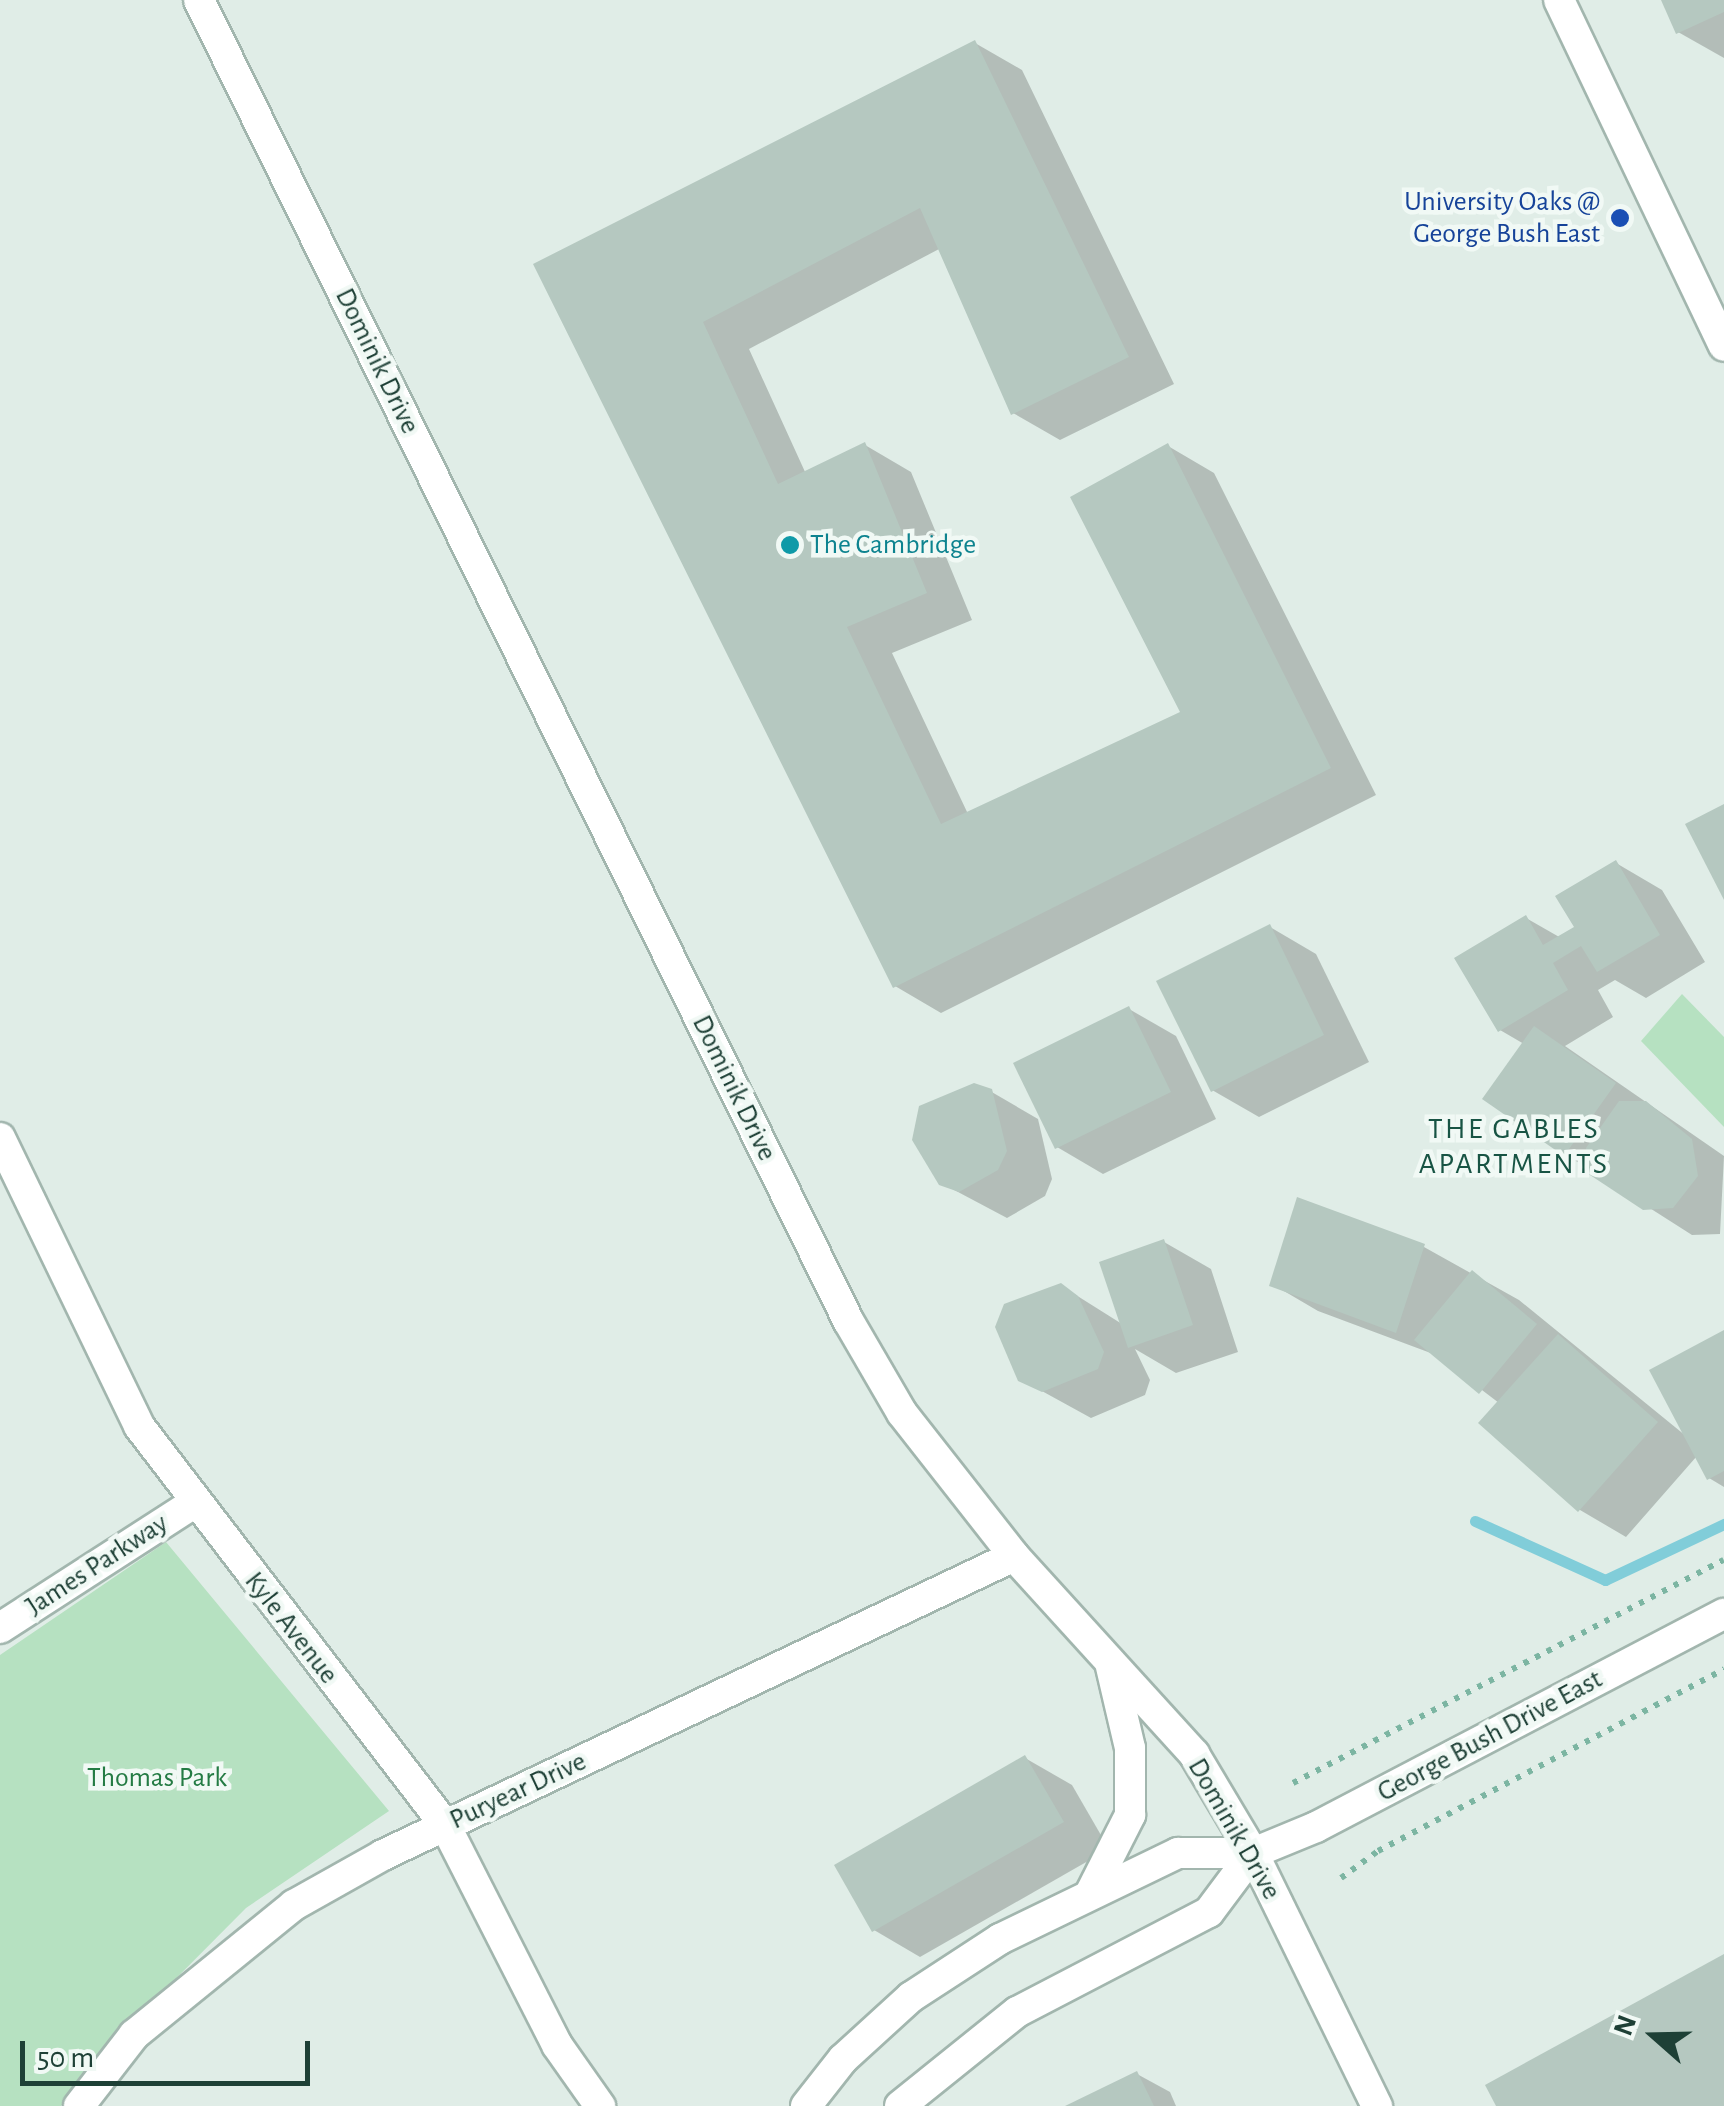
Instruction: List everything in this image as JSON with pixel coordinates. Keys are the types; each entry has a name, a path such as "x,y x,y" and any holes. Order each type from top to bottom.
{"street":[{"name":"Dominik Drive","path":"199,0 849,1322 902,1414 1014,1556 1194,1754 1253,1853 1376,2106"},
{"path":"1559,0 1724,346"},
{"name":"Kyle Avenue","path":"0,1138 139,1426 445,1825 558,2045 600,2106"},
{"name":"James Parkway","path":"0,1628 194,1502"},
{"name":"Puryear Drive","path":"79,2106 134,2036 220,1960 294,1905 445,1825 1014,1556"},
{"name":"George Bush Drive East","path":"900,2106 1016,2012 1209,1912 1253,1853 1724,1614"},
{"path":"1088,1896 1130,1816 1130,1748 1110,1664"},
{"name":"George Bush Drive East","path":"806,2106 843,2059 910,1997 1000,1938 1178,1853 1253,1853"}],"path":[{"path":"1292,1783 1724,1560"},
{"path":"1341,1878 1378,1852 1724,1669"}],"green space":[{"path":"1682,994 1724,1037 1724,1127 1641,1041"},
{"name":"Thomas Park","path":"166,1542 389,1811 246,1908 108,2047 61,2106 0,2106 0,1655"}],"building":[{"path":"1661,0 1724,0 1724,12 1676,34"},
{"name":"The Cambridge","path":"975,40 1129,357 1011,415 920,208 703,322 778,484 865,442 927,593 847,627 941,824 1180,712 1070,497 1168,443 1331,768 893,988 533,264"},
{"path":"1724,804 1724,900 1685,824"},
{"path":"1616,860 1660,935 1597,972 1581,946 1553,963 1568,990 1498,1032 1454,958 1526,915 1543,945 1574,927 1555,896"},
{"path":"1270,924 1324,1035 1211,1092 1156,981"},
{"path":"1129,1006 1171,1092 1055,1149 1013,1063"},
{"path":"1534,1026 1616,1083 1564,1156 1482,1099"},
{"path":"974,1083 992,1089 1007,1151 998,1170 959,1192 939,1185 912,1140 919,1106"},
{"path":"1619,1101 1646,1101 1692,1139 1698,1176 1673,1208 1643,1210 1587,1173 1586,1148"},
{"path":"1297,1197 1425,1244 1396,1333 1269,1286"},
{"path":"1164,1239 1193,1325 1128,1348 1099,1262"},
{"path":"1472,1270 1537,1324 1479,1394 1414,1340"},
{"path":"1061,1283 1078,1296 1104,1352 1098,1369 1042,1392 1018,1381 995,1327 1004,1304"},
{"path":"1724,1330 1724,1471 1707,1480 1649,1370"},
{"path":"1558,1334 1658,1422 1578,1512 1478,1423"},
{"path":"1025,1755 1064,1822 872,1932 834,1865"},
{"path":"1724,1954 1724,2106 1496,2106 1485,2085"},
{"path":"1137,2071 1154,2106 1065,2106"}],"waterway":[{"path":"1475,1521 1605,1580 1724,1524"}],"place":[{"name":"University Oaks @ George Bush East","path":"1620,218"},
{"name":"The Cambridge","path":"790,545"}],"district":[{"name":"THE GABLES APARTMENTS","path":"1514,1146"}]}
